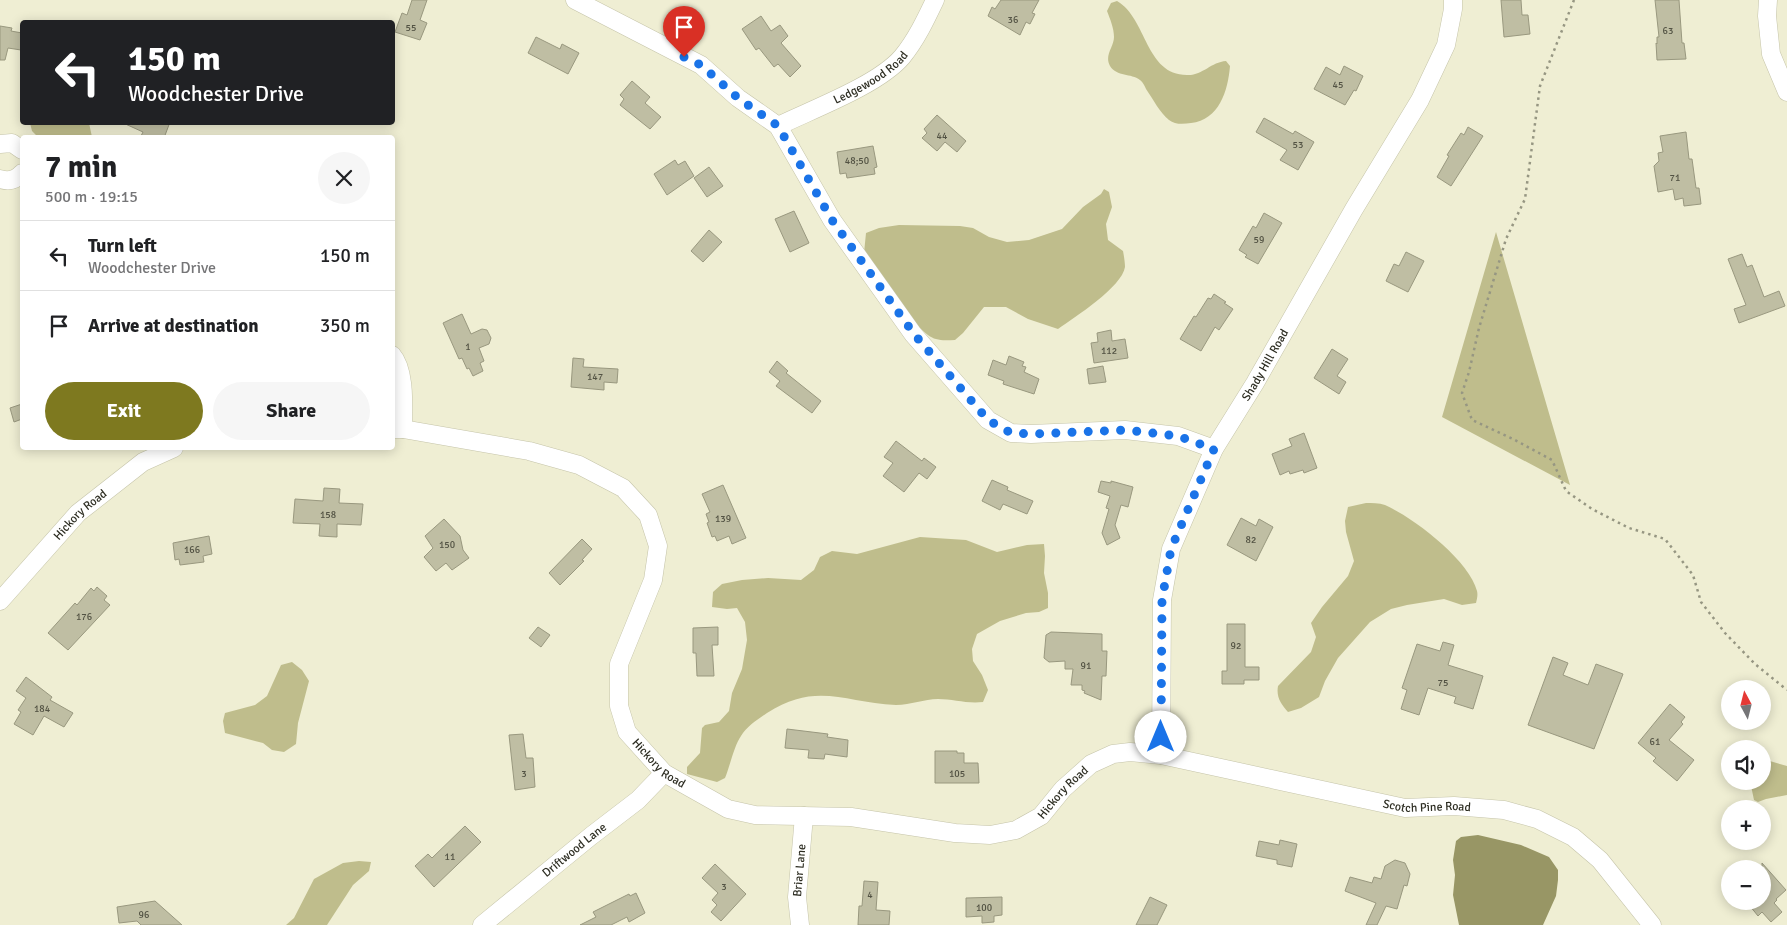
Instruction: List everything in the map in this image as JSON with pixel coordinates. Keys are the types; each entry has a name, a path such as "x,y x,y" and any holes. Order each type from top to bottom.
{"street":[{"path":"574,0 701,65 738,98 778,126 832,220 914,334 988,420 1011,433 1031,434 1126,430 1178,436 1214,449"},
{"name":"Ledgewood Road","path":"778,126 877,78 902,57 922,28 935,0"},
{"name":"Shady Hill Road","path":"1161,756 1162,600 1171,549 1214,449 1420,100 1446,45 1453,0"},
{"path":"1768,0 1767,16 1771,54 1787,92"},
{"path":"0,144 12,143 20,149"},
{"path":"0,179 11,180 20,176"},
{"path":"395,358 402,378 398,429"},
{"name":"Hickory Road","path":"398,429 530,451 579,465 622,488 648,514 658,546 653,580 619,664 619,706 628,732 664,773 728,809 755,815 851,817 955,833 990,835 1016,830 1041,816 1063,789 1091,764 1113,754 1130,752 1161,756"},
{"name":"Hickory Road","path":"0,601 78,513 143,462 170,450"},
{"name":"Scotch Pine Road","path":"1161,756 1405,808 1454,806 1504,810 1537,819 1573,837 1600,860 1652,925"},
{"name":"Driftwood Lane","path":"482,925 638,800 664,773"},
{"name":"Briar Lane","path":"800,925 797,897 804,816"}],"path":[{"path":"1574,0 1540,86 1525,199 1506,239 1479,328 1462,393 1472,420 1552,460 1566,491 1592,509 1629,528 1665,540 1693,575 1701,602 1725,633 1755,664 1787,690"}],"shaded area":[{"path":"1117,1 1127,9 1135,20 1154,56 1173,73 1192,75 1226,61 1230,66 1224,94 1220,103 1209,116 1201,121 1191,123 1180,124 1171,122 1160,110 1141,81 1132,76 1116,72 1110,66 1108,58 1114,41 1114,34 1107,11 1111,3"},
{"path":"30,125 89,125 92,135 36,135 32,131"},
{"path":"1104,189 1109,192 1112,207 1106,224 1108,240 1123,251 1125,267 1122,275 1107,292 1058,329 1028,319 1006,307 984,307 955,340 936,339 928,335 908,315 864,253 866,233 879,228 899,225 960,226 973,228 989,237 1007,242 1029,240 1062,229 1083,207 1101,194"},
{"path":"1496,232 1570,485 1442,417"},
{"path":"1366,503 1383,504 1397,511 1439,541 1463,566 1472,579 1477,592 1476,603 1462,605 1444,599 1391,609 1370,622 1338,658 1325,681 1319,697 1301,708 1288,712 1280,700 1278,686 1311,652 1316,637 1311,623 1348,576 1354,561 1346,532 1345,521 1348,507"},
{"path":"920,537 966,540 997,552 1027,545 1044,544 1044,573 1048,593 1048,608 1039,612 1026,613 1000,621 977,634 972,649 973,661 982,675 988,690 983,702 938,699 896,705 831,696 801,698 785,703 767,713 746,729 736,745 725,778 717,782 687,774 687,767 700,753 702,728 705,725 719,722 729,711 732,693 742,669 747,640 745,622 737,608 712,607 713,592 722,584 742,580 768,578 801,580 814,570 820,557 832,551 857,554"},
{"path":"292,662 302,670 309,681 298,723 296,744 284,752 272,750 263,743 225,733 223,721 225,713 255,705 267,696 281,665"},
{"path":"1771,761 1787,766 1787,795 1754,800 1752,790 1771,790"},
{"path":"1478,835 1521,845 1549,857 1558,870 1558,880 1556,896 1543,925 1459,925 1453,895 1455,875 1453,860 1456,841 1461,837"},
{"path":"371,862 369,871 353,885 327,925 286,925 294,918 314,879 343,863"}],"building":[{"path":"412,0 427,0 420,20 427,23 420,40 395,32 402,13 407,15"},
{"path":"1001,0 1039,0 1032,13 1035,14 1030,24 1026,22 1020,35 988,16 992,7 995,9"},
{"path":"1501,0 1521,0 1522,15 1528,15 1530,34 1504,37"},
{"path":"1655,0 1679,0 1682,43 1684,43 1686,59 1657,60 1656,43 1657,37 1659,37"},
{"path":"761,16 771,31 780,25 788,36 781,43 801,66 790,77 778,64 774,67 759,48 756,50 742,29"},
{"path":"0,26 12,28 11,31 20,33 20,50 8,48 5,60 0,60"},
{"path":"536,37 560,49 562,44 579,53 568,74 528,53"},
{"path":"1344,66 1363,76 1356,91 1354,90 1345,105 1314,89 1326,67 1340,75"},
{"path":"632,81 650,97 645,103 661,117 650,129 620,105 624,99 620,95"},
{"path":"937,115 966,141 957,152 945,142 937,151 922,138 927,133 924,129"},
{"path":"1264,118 1293,134 1295,131 1314,142 1298,170 1280,160 1287,150 1256,132"},
{"path":"128,125 169,125 165,135 142,135 143,132"},
{"path":"1468,127 1483,136 1451,186 1437,177 1449,156 1447,155 1461,133 1464,135"},
{"path":"1686,132 1689,159 1692,159 1696,188 1699,188 1701,204 1684,206 1683,198 1675,200 1673,189 1658,192 1654,166 1659,161 1658,153 1663,152 1660,136"},
{"path":"873,146 877,167 874,168 875,174 847,178 846,173 840,174 837,152"},
{"path":"675,160 678,165 685,161 694,176 667,195 654,174"},
{"path":"709,167 723,186 707,197 694,178"},
{"path":"794,211 809,243 790,252 775,219"},
{"path":"1264,213 1282,223 1258,264 1245,257 1247,255 1239,250 1253,226 1256,228"},
{"path":"709,230 722,242 703,262 691,251"},
{"path":"1406,252 1424,261 1408,292 1386,281 1394,264 1399,266"},
{"path":"1742,254 1747,267 1752,265 1764,297 1779,291 1785,306 1739,323 1734,309 1746,305 1728,259"},
{"path":"1214,294 1233,309 1219,330 1215,327 1201,351 1180,339 1194,316 1196,317 1208,298 1211,299"},
{"path":"462,314 471,334 482,329 487,330 491,338 489,344 479,348 484,361 480,363 483,371 473,376 462,358 459,359 443,323"},
{"path":"1111,330 1112,341 1125,339 1128,358 1094,363 1091,343 1098,342 1097,333"},
{"path":"1332,349 1348,359 1337,376 1346,382 1339,394 1314,378"},
{"path":"1009,356 1024,362 1022,366 1026,367 1024,372 1039,379 1034,394 1003,384 1004,381 988,375 993,360 1006,365"},
{"path":"573,358 584,359 583,367 618,369 617,383 604,382 604,390 571,387"},
{"path":"777,361 788,371 786,373 821,401 812,413 776,386 780,381 769,372"},
{"path":"1103,366 1106,382 1089,384 1087,369"},
{"path":"20,405 20,420 14,422 10,408"},
{"path":"1304,433 1317,468 1304,473 1303,470 1290,474 1289,471 1280,475 1272,454 1292,446 1289,439"},
{"path":"896,441 922,461 924,458 936,467 927,479 919,473 904,492 883,476 893,463 884,457"},
{"path":"992,480 1008,487 1007,490 1033,501 1027,514 1003,504 1000,510 982,501"},
{"path":"1101,481 1111,483 1111,481 1133,487 1128,507 1121,505 1115,525 1120,538 1107,545 1102,533 1109,509 1106,508 1110,496 1098,492"},
{"path":"723,485 746,538 732,544 729,536 717,541 715,536 712,537 706,514 710,512 702,494"},
{"path":"324,488 340,489 339,503 363,504 361,525 337,524 337,537 319,536 320,524 293,523 295,499 323,501"},
{"path":"1241,518 1256,526 1259,519 1273,527 1256,561 1227,545"},
{"path":"444,519 460,536 463,550 469,558 452,570 446,563 436,571 424,557 433,548 425,536"},
{"path":"209,536 212,554 203,556 204,562 180,565 179,559 175,560 173,543"},
{"path":"582,539 592,549 582,560 584,561 560,585 549,573"},
{"path":"97,587 107,596 104,600 110,605 68,650 48,633 75,603 77,605 91,588 94,591"},
{"path":"1227,624 1245,624 1245,667 1259,667 1259,680 1244,680 1244,684 1222,684 1222,671 1227,671"},
{"path":"538,627 550,635 541,647 529,638"},
{"path":"718,627 718,645 712,645 714,676 697,676 696,653 693,653 693,628"},
{"path":"1051,632 1102,634 1102,651 1107,651 1106,676 1102,676 1101,700 1084,693 1082,685 1071,685 1073,669 1065,669 1065,661 1049,662 1044,658 1046,635"},
{"path":"1443,642 1454,645 1448,665 1483,676 1473,709 1454,703 1456,697 1428,688 1419,715 1401,709 1407,690 1402,688 1417,644 1440,651"},
{"path":"1553,657 1568,663 1563,675 1588,685 1596,664 1623,674 1594,749 1528,725"},
{"path":"26,677 52,697 50,700 73,713 64,727 44,716 33,735 14,724 21,712 18,710 26,698 16,691"},
{"path":"1670,704 1685,717 1681,722 1683,724 1669,740 1694,760 1677,781 1653,761 1656,758 1638,743"},
{"path":"787,729 828,734 827,737 848,740 847,757 825,754 824,759 808,758 809,750 785,748"},
{"path":"523,734 526,758 533,758 535,787 515,790 509,735"},
{"path":"935,751 957,751 957,753 964,753 964,763 978,763 979,783 935,783"},
{"path":"465,826 481,842 434,887 415,866 428,854 432,858"},
{"path":"1280,840 1297,844 1292,867 1277,864 1277,860 1256,856 1259,841 1279,845"},
{"path":"1395,860 1405,863 1410,874 1407,886 1404,885 1397,909 1386,906 1377,925 1366,925 1376,903 1345,891 1350,877 1372,883 1374,877 1381,879 1385,866"},
{"path":"715,864 746,894 721,921 711,912 717,905 712,900 718,893 702,878"},
{"path":"1771,873 1786,890 1774,903 1782,912 1771,922 1762,912 1758,916 1753,910 1771,910"},
{"path":"864,881 878,882 876,910 890,911 889,925 858,925 859,906 862,906"},
{"path":"636,893 645,913 629,922 627,917 611,925 580,925 596,917 593,912 629,894 630,896"},
{"path":"1002,897 1002,915 994,916 994,922 982,923 982,916 966,917 966,898"},
{"path":"1150,897 1167,905 1157,925 1136,925"},
{"path":"155,901 182,925 141,925 137,921 119,923 117,907"}],"route":[{"path":"684,57 701,65 738,98 778,126 832,220 914,334 988,420 1011,433 1031,434 1126,430 1178,436 1214,449 1171,549 1162,600 1161,737"}]}
